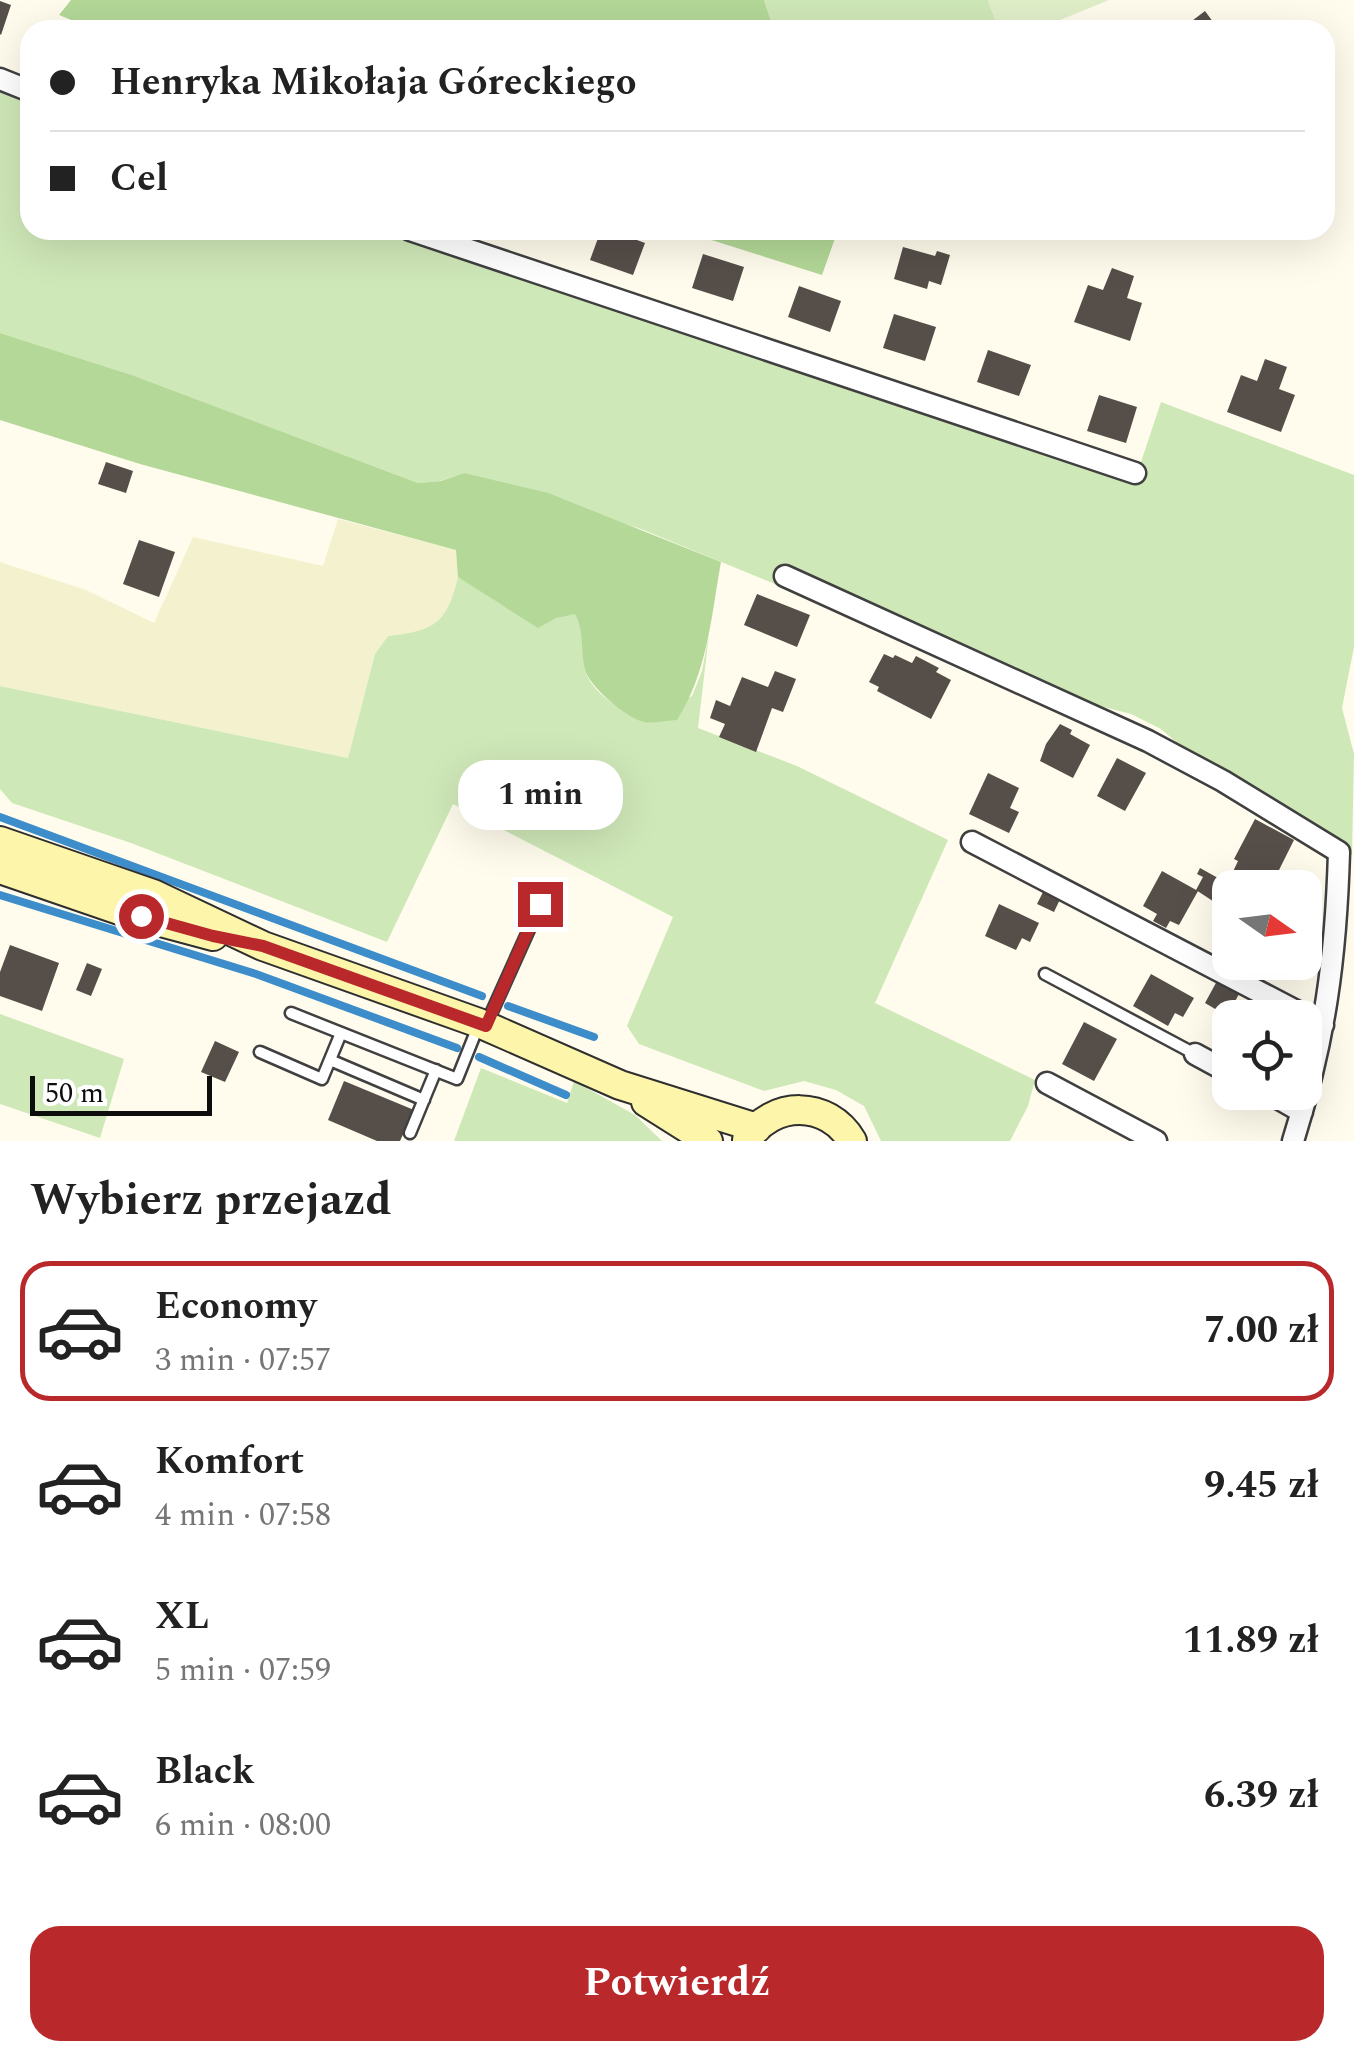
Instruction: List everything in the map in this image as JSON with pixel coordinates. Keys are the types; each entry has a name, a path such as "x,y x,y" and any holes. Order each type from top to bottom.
{"main road":[{"path":"0,841 153,894 263,946 483,1025 620,1084 752,1134 779,1113 813,1111 834,1120 852,1141"},
{"path":"0,869 152,920 263,946"},
{"path":"620,1084 708,1141"},
{"path":"657,1110 678,1141"}],"street":[{"path":"440,240 1135,473"},
{"path":"786,576 1148,741 1223,781 1339,852 1330,992 1293,1141"},
{"path":"972,842 1324,1025"},
{"path":"1194,1054 1212,1064"},
{"path":"1047,1083 1156,1141"}],"lane":[{"path":"291,1013 457,1078 540,904"},
{"path":"1045,974 1194,1054"},
{"path":"260,1052 322,1079 341,1033"},
{"path":"330,1060 424,1100"},
{"path":"410,1133 436,1070"}],"shaded area":[{"path":"338,519 457,550 458,577 451,607 435,626 388,636 375,654 348,758 0,686 0,562 86,590 154,623 193,537 323,566"}],"green space":[{"path":"71,0 764,0 771,20 71,20 59,15"},
{"path":"764,0 988,0 995,20 771,20"},
{"path":"988,0 1109,0 1060,20 995,20"},
{"path":"0,89 20,97 20,240 410,240 1136,477 1161,402 1354,475 1354,647 1342,708 1354,754 1352,855 1189,753 1161,729 1131,714 1073,699 791,565 779,570 775,584 641,529 464,473 418,483 132,375 0,333"},
{"path":"712,240 834,240 822,275"},
{"path":"0,333 132,375 418,483 464,473 548,493 721,562 707,643 696,682 677,720 648,722 628,715 588,676 575,614 538,628 458,577 456,550 140,464 0,420"},
{"path":"458,577 525,615 555,617 575,613 588,677 608,700 643,722 692,696 702,671 709,634 698,728 797,766 948,840 875,1003 1035,1080 1028,1106 1010,1141 881,1141 864,1106 836,1090 804,1081 764,1091 639,1044 627,1026 673,917 453,804 387,942 131,843 12,803 0,789 0,686 348,758 375,654 388,636 417,631 436,622 449,605"},
{"path":"0,1014 124,1059 100,1138 0,1104"},
{"path":"481,1068 567,1103 574,1081 635,1115 662,1141 454,1141"}],"building":[{"path":"0,1 11,5 1,35 0,34"},
{"path":"1205,11 1212,20 1193,20"},
{"path":"597,240 645,243 633,275 590,260"},
{"path":"903,247 935,256 937,251 950,255 941,285 929,281 927,289 894,279"},
{"path":"703,254 744,267 733,301 692,288"},
{"path":"1112,268 1134,276 1127,298 1142,303 1130,341 1074,322 1088,285 1103,290"},
{"path":"799,286 841,301 830,332 788,317"},
{"path":"894,314 936,327 925,361 883,348"},
{"path":"988,350 1031,365 1019,396 977,382"},
{"path":"1265,359 1287,367 1279,389 1295,395 1281,432 1227,412 1241,375 1257,381"},
{"path":"1099,395 1137,407 1126,443 1087,431"},
{"path":"106,462 133,471 126,493 98,484"},
{"path":"139,540 175,552 159,597 123,584"},
{"path":"757,594 810,615 797,647 744,625"},
{"path":"884,654 912,663 916,656 939,668 936,672 951,680 931,719 877,691 879,687 869,682"},
{"path":"775,671 796,679 783,712 772,708 756,752 719,737 725,724 710,718 716,700 730,706 742,677 768,687"},
{"path":"1060,724 1090,745 1073,778 1040,761"},
{"path":"1117,758 1146,773 1125,811 1097,796"},
{"path":"988,773 1019,788 1010,808 1019,812 1009,833 969,814"},
{"path":"1255,819 1294,840 1279,870 1234,870 1238,861 1234,859"},
{"path":"1200,868 1212,875 1212,900 1196,890 1203,877 1197,874"},
{"path":"1162,871 1198,891 1179,925 1170,921 1166,928 1153,921 1157,914 1143,906"},
{"path":"1052,887 1063,893 1054,912 1037,904 1043,892 1048,895"},
{"path":"999,904 1039,923 1030,942 1022,938 1016,950 985,936"},
{"path":"10,945 59,963 42,1011 0,996 0,972"},
{"path":"87,963 102,969 91,996 76,990"},
{"path":"1151,974 1194,998 1183,1017 1175,1013 1168,1026 1133,1006"},
{"path":"1217,981 1239,994 1236,1000 1212,1000 1212,1007 1205,1003"},
{"path":"1084,1022 1117,1039 1094,1081 1062,1064"},
{"path":"215,1041 239,1052 225,1082 201,1072"},
{"path":"344,1081 414,1110 400,1141 377,1141 328,1120"}],"waterway":[{"path":"0,817 482,996"},
{"path":"0,895 256,974 457,1048"},
{"path":"508,1006 594,1037"},
{"path":"479,1057 566,1095"}],"route":[{"path":"141,916 263,946 486,1026 540,904"}]}
